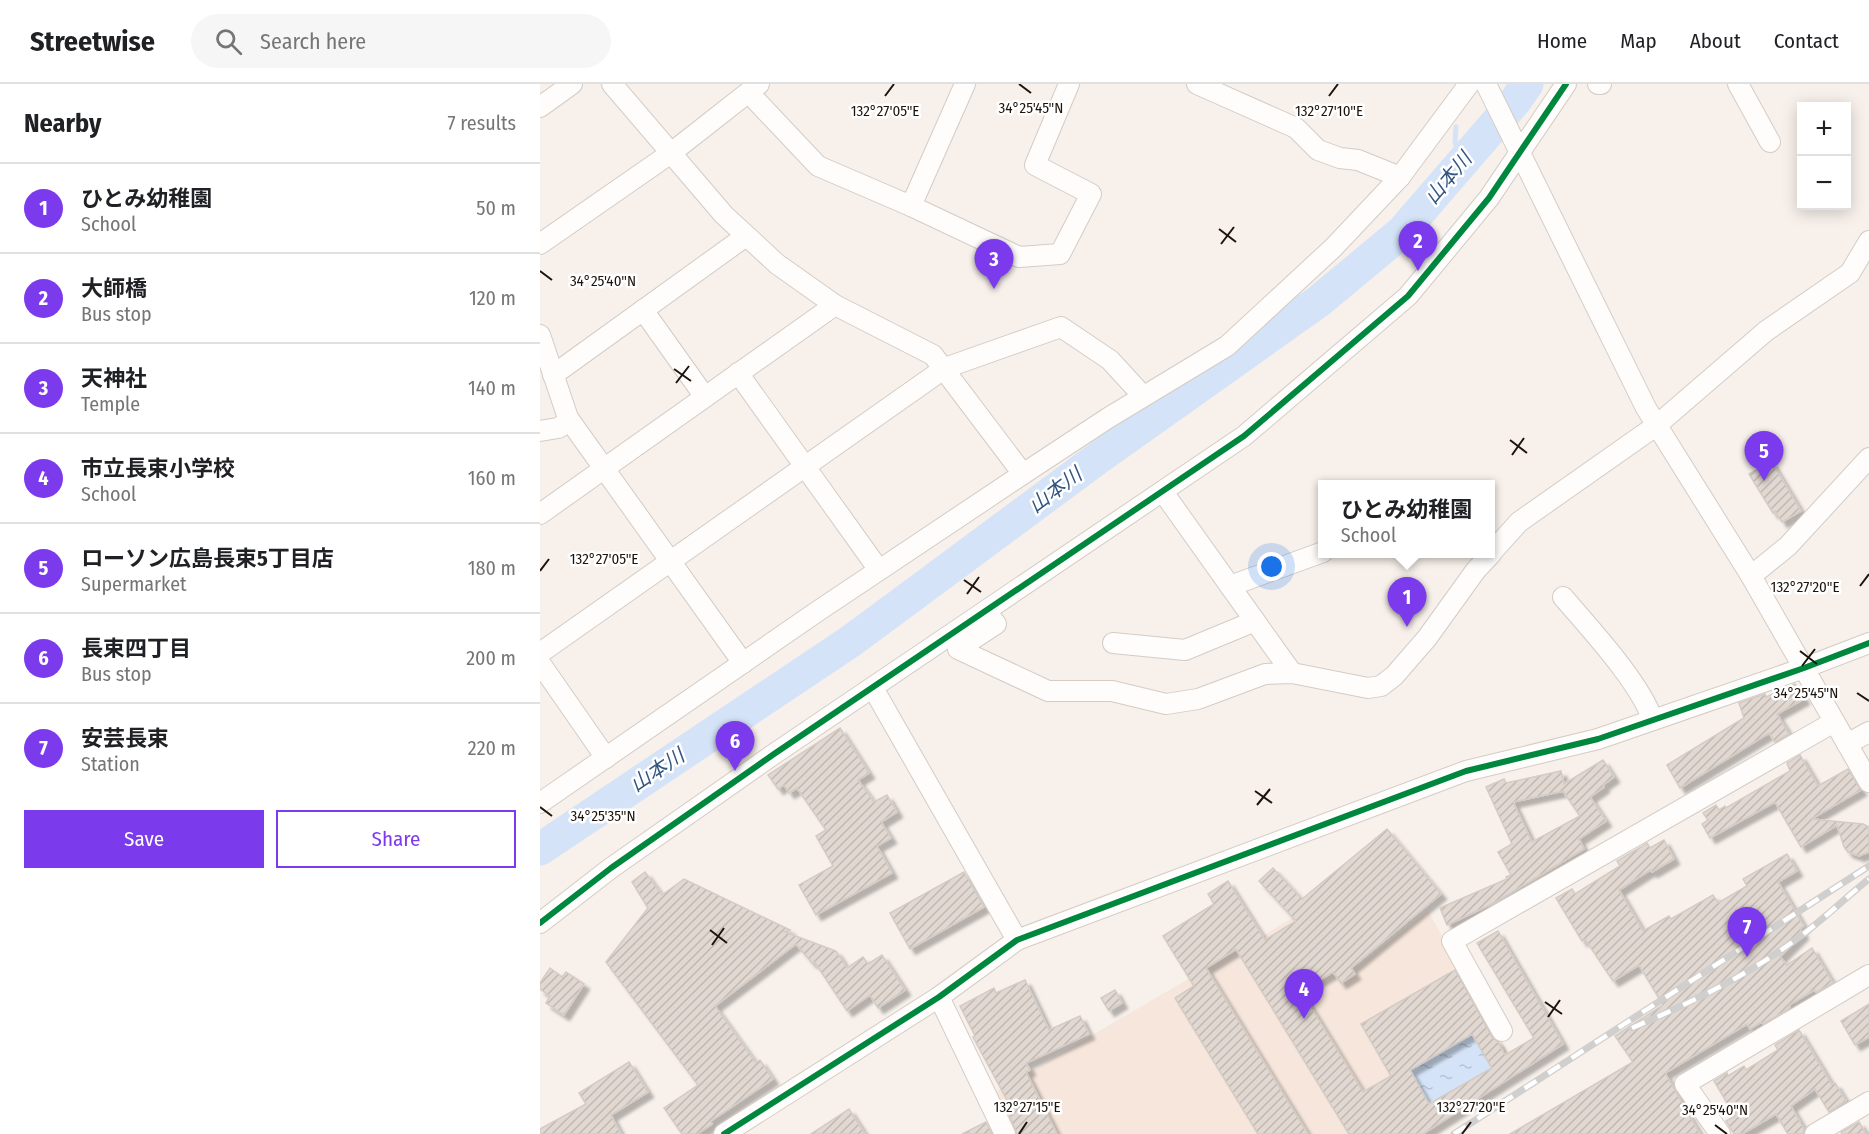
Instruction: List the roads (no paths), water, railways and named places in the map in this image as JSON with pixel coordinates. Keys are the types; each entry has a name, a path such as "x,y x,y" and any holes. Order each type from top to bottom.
{"street":[{"path":"540,107 572,84"},
{"path":"612,84 724,215 777,264 835,304 933,355 1023,474"},
{"path":"911,206 965,84"},
{"path":"540,244 671,153 754,88 818,166 911,206 1019,257 1060,254 1091,194 1035,165 1069,84"},
{"path":"1197,84 1219,88 1296,128 1318,150 1340,158 1358,160 1400,177"},
{"path":"540,803 1023,474 1143,396 1227,346 1333,248 1400,177 1469,84"},
{"path":"1486,84 1646,408 1751,576 1869,782"},
{"path":"540,923 611,868 1244,436 1408,296 1489,198 1519,148 1566,84"},
{"path":"1738,84 1770,142"},
{"path":"553,375 746,236"},
{"path":"1495,549 1519,522 1657,425 1766,331 1850,273 1869,241"},
{"path":"540,514 835,304"},
{"path":"643,310 705,397"},
{"path":"540,653 945,368 1061,327 1110,360 1143,396"},
{"path":"540,335 570,421 743,663"},
{"path":"738,373 879,570"},
{"path":"540,431 558,428 570,421"},
{"path":"1751,576 1788,546 1869,458"},
{"path":"1163,492 1292,673"},
{"path":"1230,586 1318,554"},
{"path":"986,611 996,624 958,649 1048,691 1112,691 1166,704 1198,699 1265,674 1292,673 1368,688 1381,686 1394,676 1427,638 1487,558"},
{"path":"1563,597 1608,651 1647,704 1653,720"},
{"path":"1113,643 1185,650 1255,621"},
{"path":"724,1134 939,997 1017,940 1467,771 1598,739 1804,668 1869,643"},
{"path":"540,663 606,758"},
{"path":"873,688 1017,940"},
{"path":"1502,1031 1452,941 1834,722"},
{"path":"1847,744 1869,732"},
{"path":"1720,1134 1685,1084 1869,975"},
{"path":"939,997 1005,1134"},
{"path":"1815,1134 1840,1128 1869,1102"}],"water":[{"path":"1472,1034 1492,1068 1429,1104 1410,1070"}],"waterway":[{"name":"山本川","path":"540,849 851,641 1098,458 1319,301 1402,232 1516,100 1527,84"},
{"path":"1456,127 1455,143 1464,161"}],"railway":[{"path":"1454,1134 1869,866"},
{"path":"1632,1028 1697,999 1759,965 1807,931 1869,879"}],"place":[{"name":"大師橋","path":"1418,271"},
{"name":"天神社","path":"994,289"},
{"name":"ローソン広島長束5丁目店","path":"1764,481"},
{"name":"ひとみ幼稚園","path":"1407,627"},
{"name":"長束四丁目","path":"735,771"},
{"name":"安芸長束","path":"1747,957"},
{"name":"市立長束小学校","path":"1304,1019"}]}
